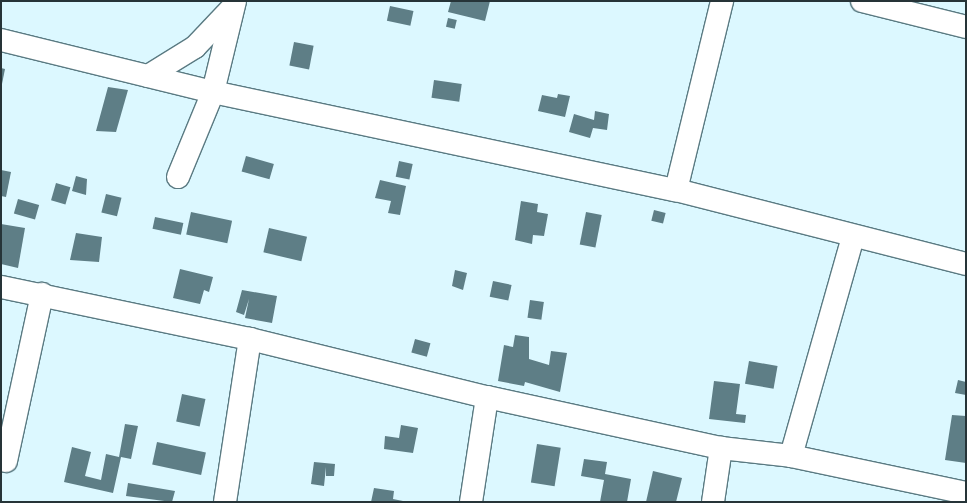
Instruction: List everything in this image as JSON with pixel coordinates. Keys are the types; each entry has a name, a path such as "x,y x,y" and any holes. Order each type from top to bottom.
{"street":[{"path":"676,190 722,1"},
{"path":"862,1 966,27"},
{"path":"148,76 195,46 234,4"},
{"path":"178,177 213,92 234,4"},
{"path":"1,40 213,92 676,190 853,237 966,264"},
{"path":"790,456 853,237"},
{"path":"1,286 250,338 487,397 721,448 790,456 943,496 966,493"},
{"path":"6,461 42,294"},
{"path":"225,502 250,338"},
{"path":"471,502 487,397"},
{"path":"713,502 721,448"}],"building":[{"path":"451,1 490,1 485,21 448,12"},
{"path":"390,6 413,11 410,26 387,21"},
{"path":"448,18 457,20 455,29 446,27"},
{"path":"294,42 314,46 309,69 289,66"},
{"path":"1,68 5,69 2,84 1,84"},
{"path":"434,80 462,84 459,102 431,98"},
{"path":"108,87 128,90 116,132 96,131"},
{"path":"558,94 570,96 565,117 538,111 542,95 557,98"},
{"path":"595,111 609,114 607,130 593,128 590,138 569,132 574,114 594,120"},
{"path":"246,156 274,164 269,179 242,171"},
{"path":"399,161 413,164 409,180 396,177"},
{"path":"1,170 11,172 6,197 1,196"},
{"path":"76,176 87,179 86,195 72,191"},
{"path":"380,180 406,186 400,215 388,213 391,201 375,198"},
{"path":"56,183 70,187 65,204 51,200"},
{"path":"106,194 122,198 117,216 101,212"},
{"path":"18,199 39,205 35,219 14,213"},
{"path":"521,201 538,204 537,212 548,214 544,236 533,235 532,244 515,240"},
{"path":"654,210 666,213 663,224 651,221"},
{"path":"191,212 232,221 227,243 186,234"},
{"path":"586,212 602,215 595,247 580,244"},
{"path":"155,217 183,223 181,235 153,229"},
{"path":"1,224 25,228 18,268 1,264"},
{"path":"269,228 307,237 301,261 263,252"},
{"path":"76,233 102,237 99,262 70,260"},
{"path":"180,269 213,277 209,292 204,290 200,304 173,298"},
{"path":"455,270 467,273 463,290 452,286"},
{"path":"493,281 512,285 508,301 490,297"},
{"path":"242,290 277,296 272,323 245,318 249,299 244,315 236,312"},
{"path":"530,300 544,302 541,320 527,318"},
{"path":"515,335 529,337 529,359 549,365 551,351 567,353 560,392 525,382 524,386 498,381 504,345 513,347"},
{"path":"415,339 430,343 427,357 411,353"},
{"path":"749,361 778,366 774,389 745,384"},
{"path":"958,380 966,382 966,395 955,393"},
{"path":"714,381 740,384 736,414 746,415 745,423 709,419"},
{"path":"182,394 205,399 200,426 176,421"},
{"path":"952,415 966,416 966,463 945,460"},
{"path":"125,424 138,426 131,459 121,457 113,493 64,482 72,447 91,452 85,476 101,480 106,454 119,457"},
{"path":"401,425 418,428 413,453 384,449 385,436 399,438"},
{"path":"157,442 206,452 201,475 152,464"},
{"path":"537,444 561,448 555,486 531,483"},
{"path":"584,459 607,462 605,474 631,479 627,502 600,502 604,480 581,476"},
{"path":"314,462 335,464 334,476 326,476 326,467 324,486 311,484"},
{"path":"653,471 682,478 676,502 646,502"},
{"path":"128,483 175,491 172,502 126,496"},
{"path":"374,488 394,491 393,499 408,502 371,502"}]}
